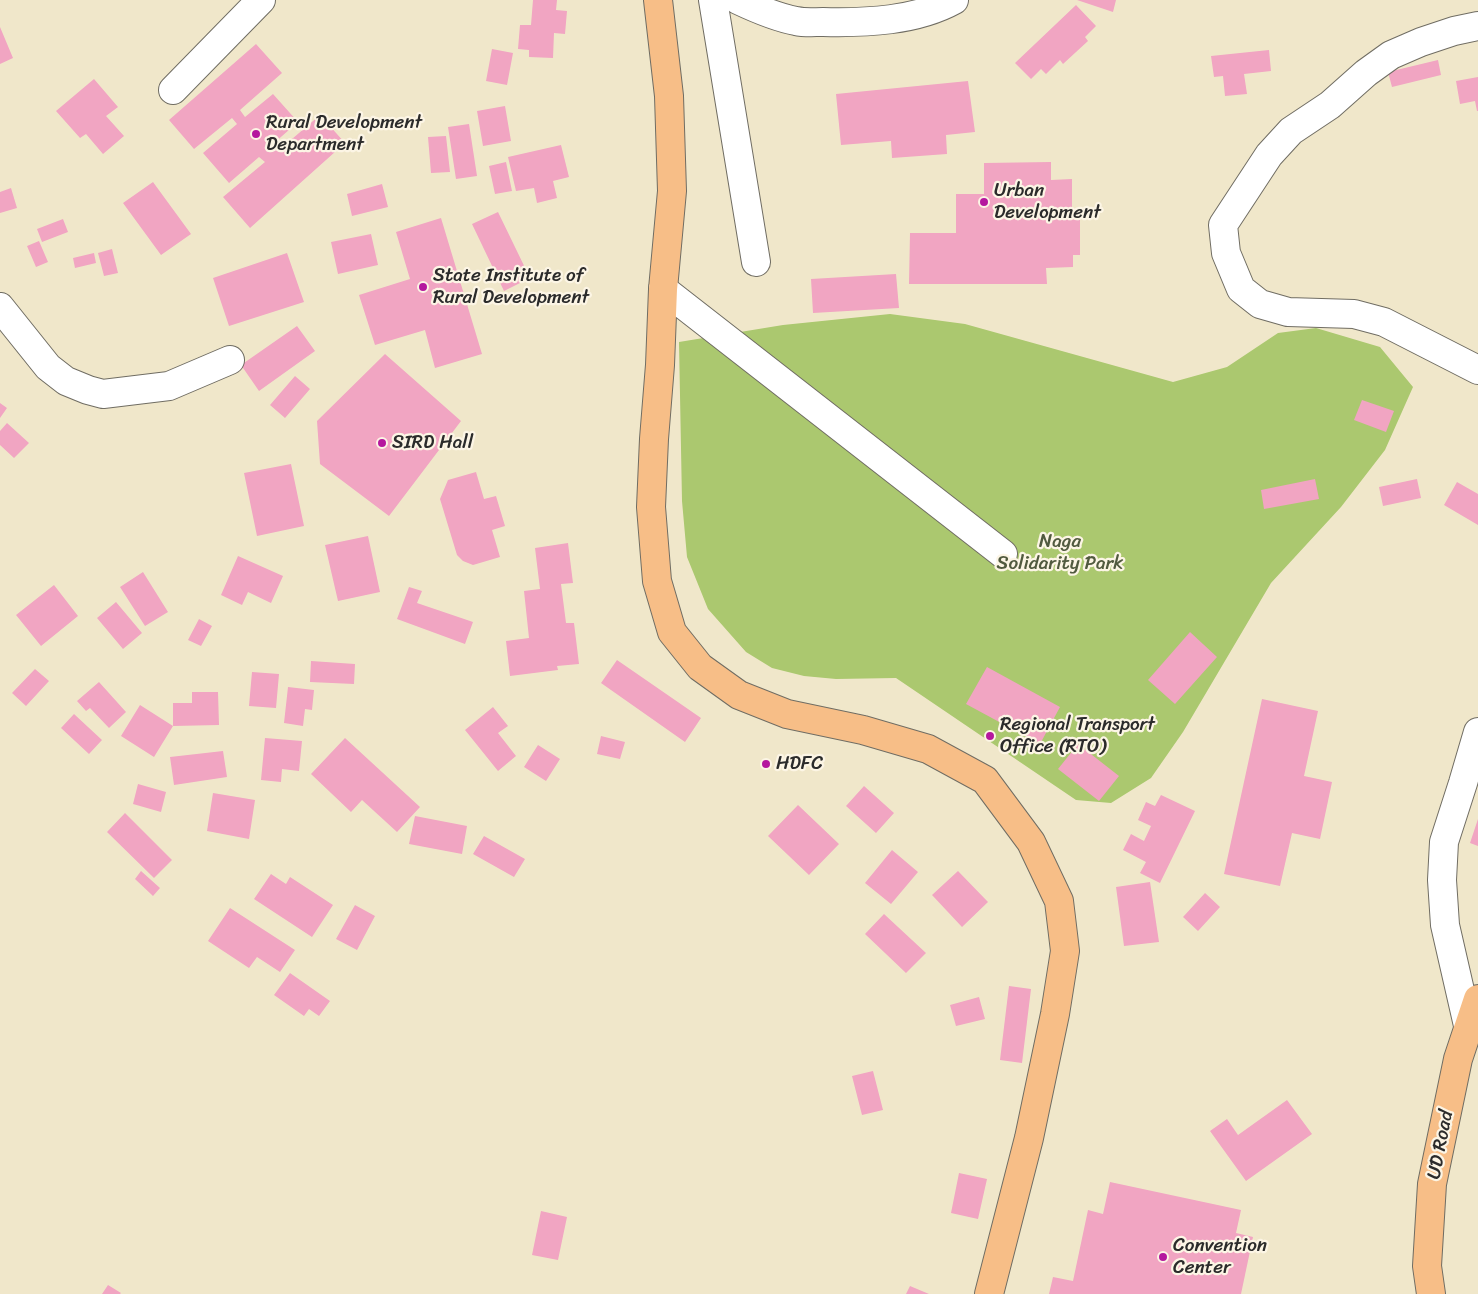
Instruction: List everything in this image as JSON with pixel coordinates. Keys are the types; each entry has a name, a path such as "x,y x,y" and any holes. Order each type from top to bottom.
{"main road":[{"path":"658,0 669,96 672,191 662,289 660,365 651,507 657,581 672,632 700,667 739,695 787,714 864,730 928,748 985,780 1031,842 1059,900 1065,951 1055,1014 1029,1138 989,1294"},
{"name":"UD Road","path":"1431,1294 1427,1266 1432,1184 1458,1059 1478,999"}],"street":[{"path":"174,90 261,0"},
{"path":"713,0 756,262"},
{"path":"738,0 768,14 798,22 840,23 901,18 944,6 954,0"},
{"path":"1478,26 1429,39 1391,55 1366,73 1330,105 1291,131 1269,155 1224,225 1226,253 1241,289 1260,304 1288,312 1354,314 1384,322 1478,370"},
{"path":"662,289 1003,554"},
{"path":"0,307 48,367 66,381 103,394 169,386 230,360"},
{"path":"1469,1030 1446,925 1442,880 1444,842 1464,783 1478,732"}],"green space":[{"name":"Naga Solidarity Park","path":"890,314 965,324 1173,382 1227,367 1278,333 1316,328 1380,347 1413,387 1385,450 1341,507 1271,583 1183,732 1151,778 1111,803 1076,800 896,678 836,679 804,676 772,668 746,652 708,609 687,557 682,501 679,342 783,325"}],"building":[{"path":"533,0 557,0 556,10 567,11 565,34 554,33 553,58 529,57 529,50 518,49 520,25 531,25"},
{"path":"1077,0 1116,0 1113,12"},
{"path":"1076,5 1096,26 1085,37 1088,41 1063,64 1060,60 1046,74 1041,69 1031,79 1015,63"},
{"path":"0,27 13,58 0,64"},
{"name":"Rural Development Department","path":"256,44 282,73 240,110 245,117 273,94 298,122 273,144 278,151 320,115 345,143 250,228 223,197 265,162 259,157 229,183 203,153 237,124 232,118 194,149 169,120"},
{"path":"492,49 513,53 507,85 486,81"},
{"path":"1269,50 1271,71 1244,74 1247,94 1225,96 1223,76 1214,77 1211,56"},
{"path":"1438,60 1441,75 1392,87 1388,72"},
{"path":"1478,77 1477,111 1475,101 1460,104 1456,81"},
{"path":"94,79 118,107 106,116 124,136 103,154 86,134 80,138 56,111"},
{"path":"968,81 975,132 946,135 947,154 892,158 891,141 841,145 836,94"},
{"path":"505,106 511,141 483,146 477,111"},
{"path":"469,124 477,176 456,179 448,127"},
{"path":"446,136 450,172 431,173 428,137"},
{"path":"561,145 569,177 553,181 557,198 537,203 534,188 516,191 508,157"},
{"path":"506,162 512,191 495,194 489,166"},
{"path":"1051,162 1051,180 1072,179 1072,216 1080,216 1080,255 1073,255 1073,267 1046,268 1047,284 909,284 910,233 956,233 956,194 984,194 984,163"},
{"path":"153,182 191,234 161,255 123,203"},
{"path":"382,184 388,207 352,216 347,194"},
{"path":"11,188 17,208 0,213 0,192"},
{"path":"498,212 530,278 504,291 472,224"},
{"name":"State Institute of Rural Development","path":"441,218 482,354 435,368 425,330 375,345 359,295 410,279 396,232"},
{"path":"63,219 68,232 42,242 37,229"},
{"path":"371,234 378,265 338,274 331,242"},
{"path":"39,241 48,262 36,267 27,246"},
{"path":"112,249 118,273 104,276 98,253"},
{"path":"94,253 96,263 75,268 73,258"},
{"path":"287,253 304,302 229,326 213,278"},
{"path":"896,274 899,308 813,313 811,279"},
{"path":"297,326 315,351 259,391 241,365"},
{"name":"SIRD Hall","path":"385,354 461,421 389,516 320,464 317,421"},
{"path":"295,376 310,389 285,418 270,405"},
{"path":"1362,400 1394,411 1386,432 1354,420"},
{"path":"0,403 7,408 0,418"},
{"path":"7,423 29,443 14,458 0,445 0,431"},
{"path":"291,464 304,526 257,536 244,473"},
{"path":"476,472 484,499 496,496 505,526 492,530 500,557 473,565 463,561 457,555 440,499 448,480"},
{"path":"1315,479 1319,499 1264,509 1261,490"},
{"path":"1417,479 1421,498 1383,506 1379,487"},
{"path":"1457,482 1478,494 1478,525 1444,505"},
{"path":"368,536 380,592 338,601 325,545"},
{"path":"568,543 573,583 561,584 566,623 574,623 579,664 557,666 558,670 510,676 506,641 529,638 524,591 540,589 535,548"},
{"path":"238,556 283,576 271,603 248,592 242,605 221,595"},
{"path":"143,572 168,612 145,626 120,587"},
{"path":"54,585 78,616 41,646 16,615"},
{"path":"409,587 422,591 417,603 473,622 465,644 397,619"},
{"path":"116,602 142,633 123,649 97,618"},
{"path":"199,619 212,626 201,646 188,640"},
{"path":"1190,632 1217,657 1175,704 1148,680"},
{"path":"617,660 701,718 685,742 601,683"},
{"path":"311,661 355,664 354,684 310,682"},
{"path":"987,667 1060,707 1040,744 966,704"},
{"path":"35,669 49,681 26,706 12,693"},
{"path":"252,672 279,674 276,708 249,706"},
{"path":"99,682 126,712 109,728 90,708 86,711 77,701"},
{"path":"288,687 314,690 312,710 305,709 303,726 284,723"},
{"path":"192,692 218,692 219,725 173,726 173,703 192,703"},
{"path":"1262,699 1318,711 1304,776 1332,782 1320,839 1292,833 1280,886 1224,874"},
{"path":"140,705 173,726 154,757 121,736"},
{"path":"493,707 508,726 498,733 516,756 498,771 465,730"},
{"path":"74,714 102,740 89,754 61,728"},
{"path":"601,736 625,742 620,759 597,754"},
{"path":"265,738 302,741 299,771 282,769 281,782 261,780"},
{"path":"345,738 420,807 397,832 362,800 351,812 311,774"},
{"path":"1078,744 1119,776 1099,801 1058,769"},
{"path":"538,745 560,759 546,781 524,767"},
{"path":"223,751 227,777 174,785 170,757"},
{"path":"138,784 166,792 161,812 133,804"},
{"path":"864,786 894,813 876,833 846,806"},
{"path":"213,793 255,800 249,839 207,831"},
{"path":"1161,795 1195,811 1160,883 1140,873 1146,862 1123,850 1131,834 1144,841 1151,826 1138,820 1146,802 1155,806"},
{"path":"798,805 839,844 809,875 768,836"},
{"path":"125,813 172,860 154,878 107,832"},
{"path":"415,816 467,826 462,854 409,844"},
{"path":"1478,819 1478,846 1470,843"},
{"path":"484,836 525,859 514,877 473,854"},
{"path":"892,850 918,872 891,904 865,883"},
{"path":"141,871 160,888 153,896 135,879"},
{"path":"958,871 988,902 962,927 932,895"},
{"path":"271,874 286,884 290,877 333,905 312,937 254,899"},
{"path":"1150,882 1159,942 1124,946 1116,887"},
{"path":"1205,893 1220,907 1198,931 1183,917"},
{"path":"355,905 375,916 357,950 336,939"},
{"path":"230,908 295,950 280,972 257,957 249,968 208,941"},
{"path":"884,914 926,953 906,973 865,934"},
{"path":"290,973 330,1001 319,1016 309,1009 304,1016 274,995"},
{"path":"1009,986 1031,989 1022,1063 1000,1060"},
{"path":"979,997 985,1019 956,1026 950,1005"},
{"path":"873,1071 883,1110 862,1115 852,1076"},
{"path":"1287,1100 1312,1134 1246,1181 1210,1131 1227,1119 1238,1135"},
{"path":"959,1173 987,1179 978,1219 951,1213"},
{"name":"Convention Center","path":"1110,1182 1241,1210 1236,1233 1253,1237 1241,1294 1049,1294 1053,1277 1073,1281 1088,1210 1103,1214"},
{"path":"541,1211 567,1217 558,1260 532,1255"},
{"path":"108,1285 121,1293 102,1294"},
{"path":"910,1286 929,1294 906,1294"}],"place":[{"name":"Rural Development Department","path":"256,134"},
{"name":"Urban Development","path":"984,202"},
{"name":"State Institute of Rural Development","path":"423,287"},
{"name":"SIRD Hall","path":"382,443"},
{"name":"Regional Transport Office (RTO)","path":"990,736"},
{"name":"HDFC","path":"766,764"},
{"name":"Convention Center","path":"1163,1257"}]}
